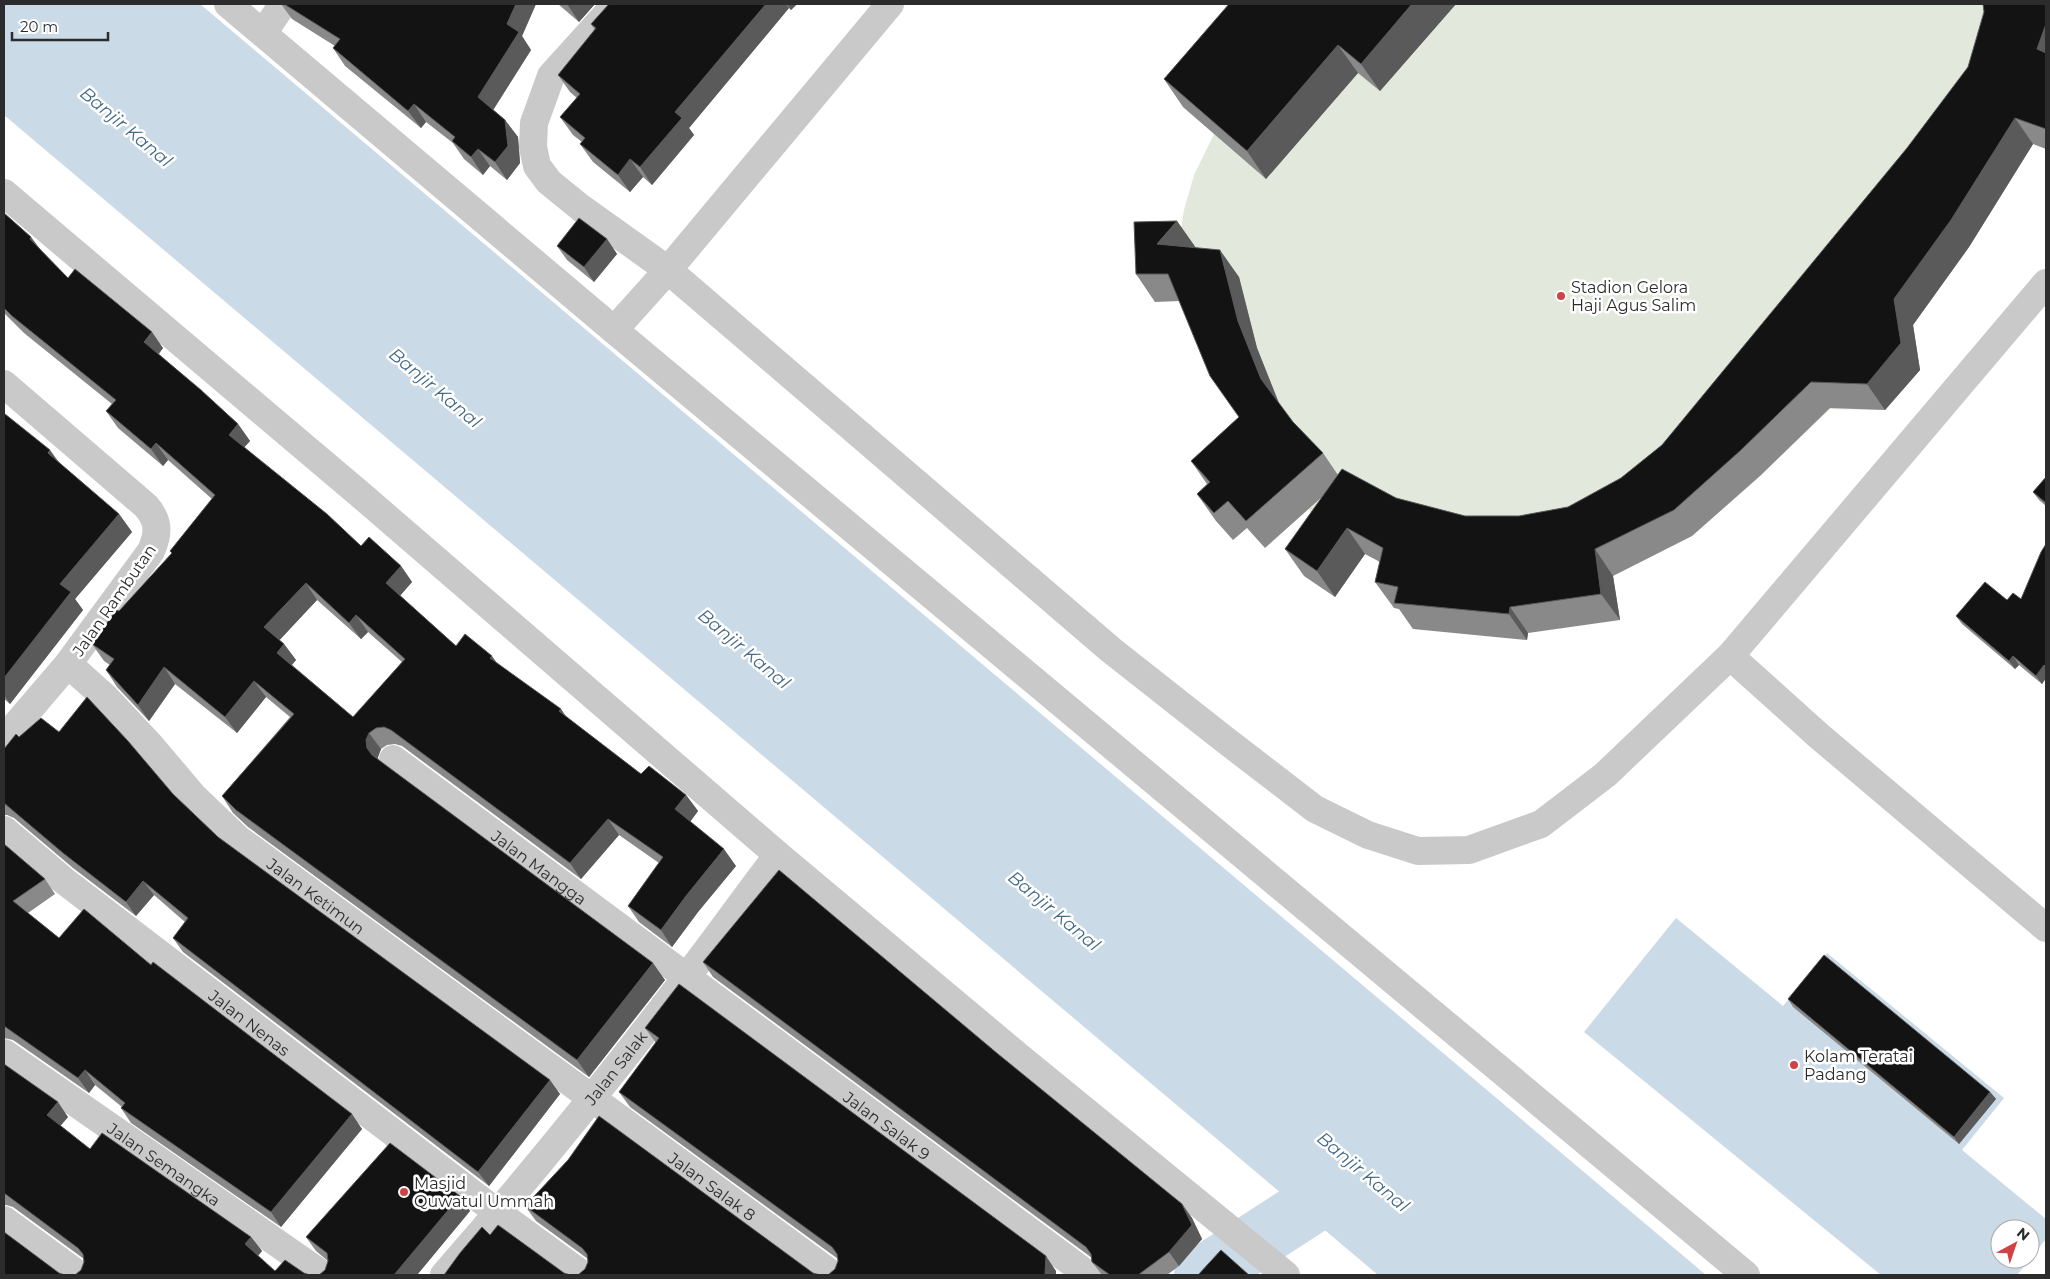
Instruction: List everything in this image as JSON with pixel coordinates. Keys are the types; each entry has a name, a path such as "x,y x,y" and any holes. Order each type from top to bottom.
{"street":[{"path":"228,4 614,330 1746,1275"},
{"path":"263,33 283,4"},
{"path":"616,4 551,76 534,122 533,147 537,166 549,182 581,208 668,270 1111,650 1315,808 1368,835 1418,850 1469,850 1541,824 1605,776 1730,656 2046,282"},
{"path":"614,330 668,270 890,4"},
{"path":"4,193 369,503 778,855 1018,1056 1281,1271"},
{"name":"Jalan Rambutan","path":"4,384 146,506 152,513 158,530 157,538 151,551 68,664 4,739"},
{"path":"1730,656 1819,736 2046,928"},
{"name":"Jalan Ketimun","path":"68,664 106,698 150,745 194,798 238,840 592,1099"},
{"name":"Jalan Mangga","path":"393,759 687,977"},
{"name":"Jalan Nenas","path":"4,830 71,886 498,1213 583,1275"},
{"name":"Jalan Salak","path":"444,1275 592,1099 687,977 739,904 778,855"},
{"name":"Jalan Salak 9","path":"687,977 1087,1274"},
{"name":"Jalan Semangka","path":"4,1053 323,1275"},
{"name":"Jalan Salak 8","path":"592,1099 833,1275"},
{"path":"4,1220 79,1275"}],"shaded area":[{"name":"Stadion Gelora Haji Agus Salim","path":"1273,4 2046,4 2046,102 2030,149 1969,247 1913,325 1920,370 1885,410 1830,409 1760,476 1692,536 1618,573 1559,592 1406,576 1328,533 1273,466 1178,249 1184,210 1194,175 1214,134 1183,107"}],"water":[{"name":"Banjir Kanal","path":"4,4 200,4 1706,1275 1378,1275 4,115"},
{"name":"Kolam Teratai Padang","path":"1676,918 1783,1006 1827,953 2004,1098 1962,1150 2046,1219 2046,1239 2040,1246 2040,1219 1990,1219 1990,1269 2022,1269 2017,1275 1881,1275 1584,1032"}],"building":[{"path":"284,4 516,4 507,24 519,32 478,97 505,120 508,146 495,162 478,149 471,157 452,141 455,137 414,104 408,111 333,48 340,39"},
{"path":"609,4 766,4 675,112 682,118 640,167 630,159 618,175 580,144 585,138 560,117 580,94 558,75 596,28 591,24"},
{"path":"1229,4 1412,4 1361,64 1338,45 1247,151 1164,79"},
{"path":"1983,4 2046,4 2046,24 2037,49 2046,53 2046,129 2015,118 1951,220 1894,299 1901,343 1867,384 1811,382 1741,450 1674,510 1595,549 1601,594 1510,607 1509,614 1394,603 1398,587 1375,582 1383,548 1347,528 1317,571 1285,549 1342,469 1396,498 1465,516 1519,516 1568,507 1621,478 1662,445 1907,148 1968,67 1984,12"},
{"path":"4,213 31,237 30,239 68,278 75,269 152,332 144,342 238,424 229,435 327,514 361,546 369,537 401,566 386,583 456,646 465,634 492,656 490,658 561,709 559,711 641,774 649,766 686,795 675,809 724,849 661,930 628,906 663,857 608,819 570,863 391,730 384,727 376,728 369,733 366,740 367,748 372,755 653,963 577,1060 236,810 222,796 294,714 254,681 225,717 164,667 138,705 106,670 114,659 92,644 116,610 119,611 172,553 170,551 215,495 156,443 151,449 106,411 116,400 4,308","holes":["306,583 349,623 356,615 405,659 353,717 277,653 284,644 264,627"]},
{"path":"579,218 607,239 584,267 557,246"},
{"path":"1177,221 1157,244 1220,250 1238,321 1261,379 1293,422 1323,453 1246,521 1228,501 1214,513 1197,494 1210,482 1191,461 1239,417 1210,376 1168,274 1136,274 1134,222"},
{"path":"5,414 50,450 48,453 119,514 60,584 71,592 4,678 4,416"},
{"path":"2046,477 2046,503 2033,492"},
{"path":"2046,544 2046,667 2044,665 2036,676 2013,656 2009,661 1956,616 1985,582 2007,600 2013,593 2021,599"},
{"path":"87,697 173,794 218,837 550,1080 478,1172 173,938 188,918 143,881 126,902 63,853 4,803 4,749 16,734 19,737 41,718 59,732"},
{"path":"4,844 45,879 13,901 59,938 84,909 151,965 153,962 352,1114 271,1212 121,1108 125,1103 85,1070 78,1078 4,1026"},
{"path":"779,870 998,1054 1182,1204 1192,1225 1169,1252 1138,1275 1110,1275 1092,1262 1091,1254 1086,1247 703,962"},
{"path":"1824,955 1990,1092 1954,1137 1788,999"},
{"path":"679,984 1046,1256 1045,1275 828,1275 835,1269 838,1261 837,1254 832,1247 619,1092 659,1038 645,1028"},
{"path":"4,1064 58,1102 47,1115 90,1149 102,1133 251,1237 245,1244 275,1271 285,1260 310,1275 75,1275 81,1270 84,1262 83,1254 78,1248 4,1193"},
{"path":"599,1116 813,1273 820,1275 578,1275 585,1269 588,1262 587,1254 582,1248 525,1206 568,1160"},
{"name":"Masjid Quwatul Ummah","path":"390,1143 460,1196 394,1275 319,1275 325,1270 328,1261 327,1253 306,1237"},
{"path":"498,1225 564,1273 570,1275 444,1275 482,1227 490,1235"},
{"path":"4,1232 59,1273 65,1275 4,1275"},
{"path":"1221,1250 1249,1275 1198,1275"}],"waterway":[{"name":"Banjir Kanal","path":"1203,1275 1364,1171"}],"place":[{"name":"Stadion Gelora Haji Agus Salim","path":"1561,296"},
{"name":"Kolam Teratai Padang","path":"1794,1065"},
{"name":"Masjid Quwatul Ummah","path":"404,1192"}]}
